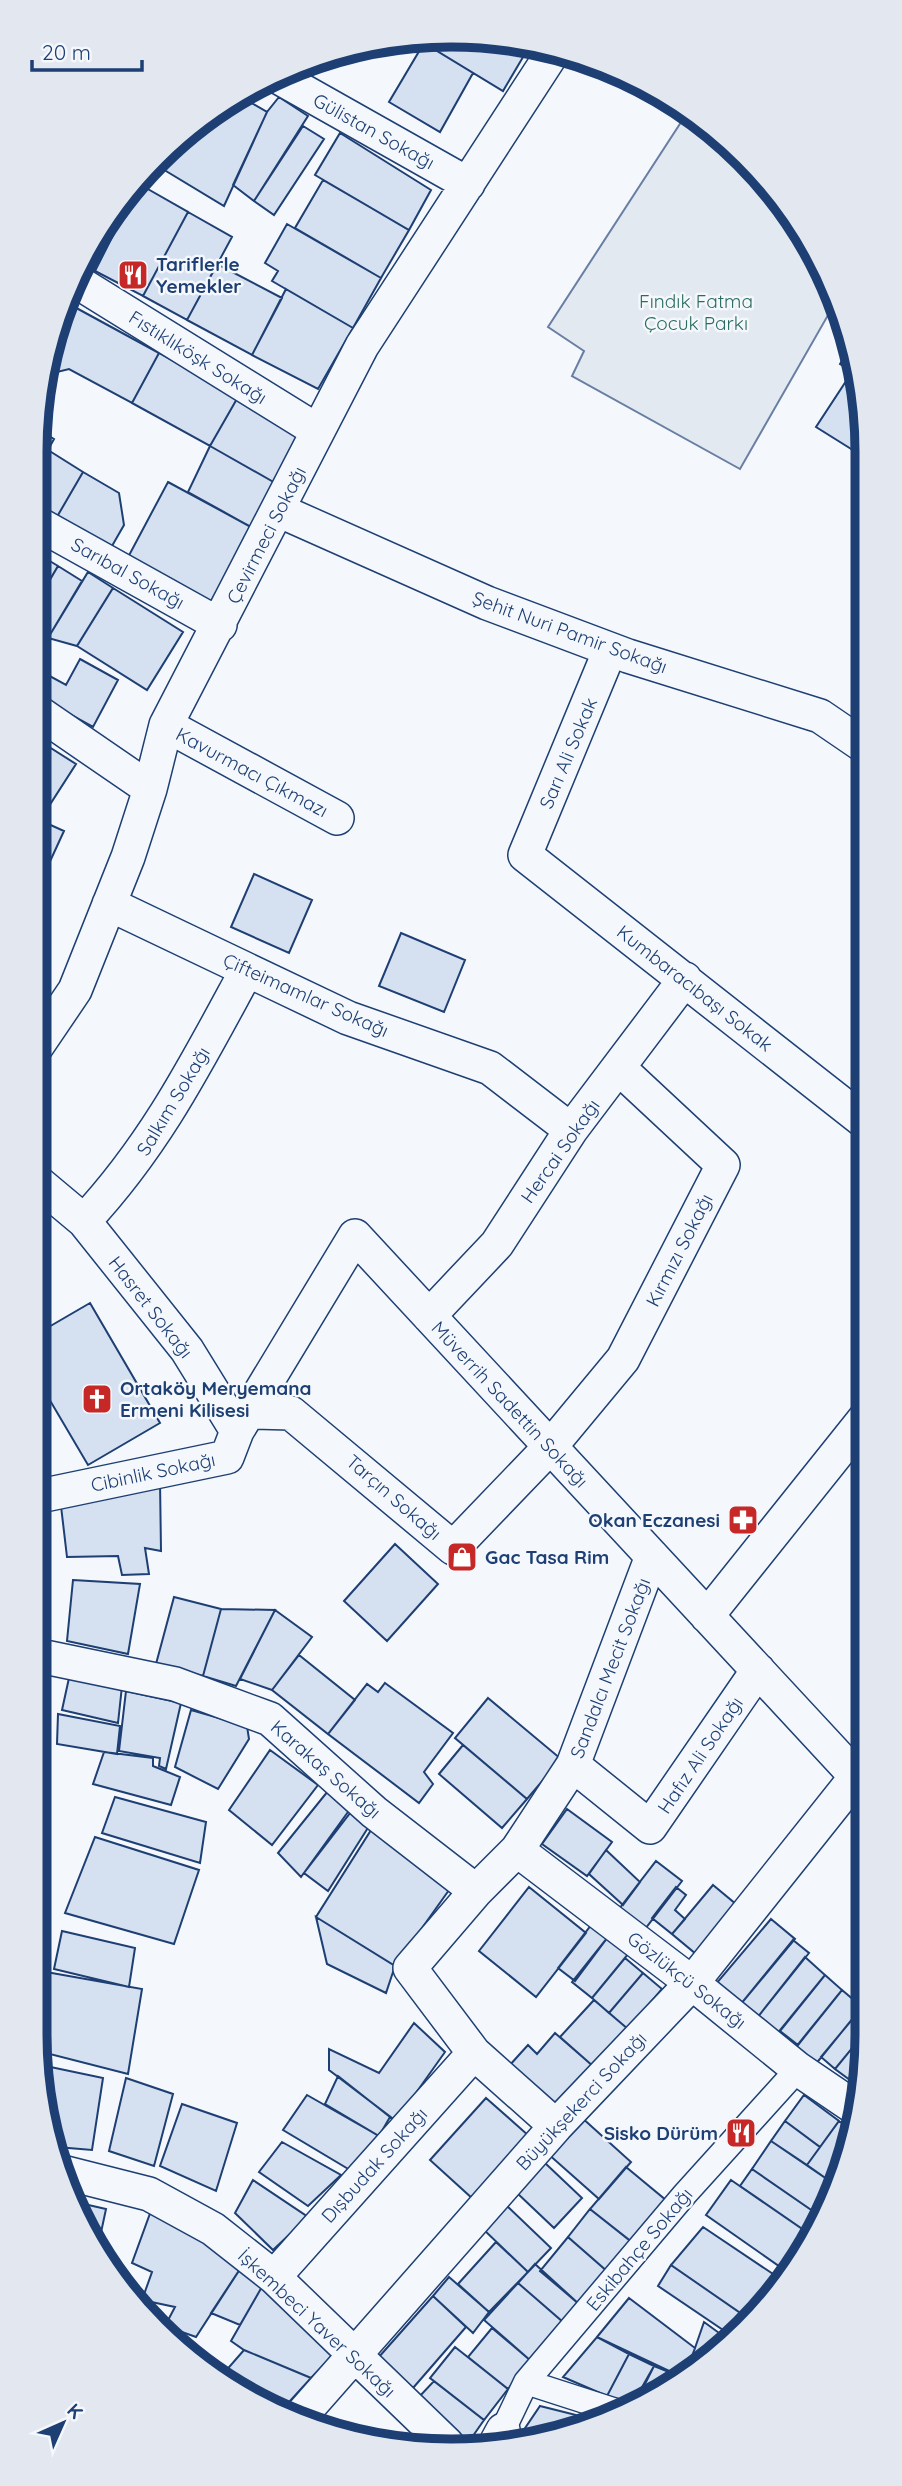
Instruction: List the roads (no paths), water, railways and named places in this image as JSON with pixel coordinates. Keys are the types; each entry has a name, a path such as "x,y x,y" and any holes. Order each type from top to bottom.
{"street":[{"name":"Çevirmeci Sokağı","path":"47,1031 75,990 109,904 150,789 166,725 362,346 548,59"},
{"name":"Gülistan Sokağı","path":"287,82 468,184"},
{"name":"Fıstıklıköşk Sokağı","path":"83,285 318,431"},
{"name":"Şehit Nuri Pamir Sokağı","path":"278,510 487,603 610,650 820,716 855,740"},
{"name":"Sarıbal Sokağı","path":"47,529 220,625"},
{"name":"Sarı Ali Sokak","path":"525,855 610,650"},
{"path":"47,718 150,789"},
{"name":"Kavurmacı Çıkmazı","path":"166,725 337,818"},
{"name":"Kumbaracıbaşı Sokak","path":"525,855 855,1114"},
{"name":"Çifteimamlar Sokağı","path":"109,904 348,1018 490,1068 571,1130"},
{"name":"Salkım Sokağı","path":"84,1221 123,1180 172,1109 247,970"},
{"name":"Hercai Sokağı","path":"429,1316 497,1244 571,1130 620,1069 685,979"},
{"name":"Kırmızı Sokağı","path":"550,1447 623,1359 723,1165 620,1069"},
{"name":"Hasret Sokağı","path":"47,1190 84,1221 243,1422"},
{"name":"Müverrih Sadettin Sokağı","path":"355,1236 855,1775"},
{"name":"Cibinlik Sokağı","path":"47,1494 227,1457 243,1422 355,1236"},
{"name":"Tarçın Sokağı","path":"243,1422 291,1413 453,1548 550,1447"},
{"path":"707,1616 853,1453"},
{"name":"Sandalcı Mecit Sokağı","path":"556,2126 474,2053 410,1968 475,1891 517,1850 573,1765 652,1556"},
{"name":"Karakaş Sokağı","path":"47,1657 175,1684 270,1719 374,1812 475,1891"},
{"name":"Hafız Ali Sokağı","path":"573,1765 650,1827 758,1670"},
{"name":"Büyükşekerci Sokağı","path":"305,2411 556,2126 692,1983 855,1789"},
{"name":"Gözlükçü Sokağı","path":"517,1850 692,1983 798,2069 849,2103"},
{"name":"Dışbudak Sokağı","path":"274,2277 474,2053"},
{"name":"Eskibahçe Sokağı","path":"500,2435 526,2382 685,2194 798,2069"},
{"name":"İşkembeci Yaver Sokağı","path":"72,2175 149,2193 213,2229 274,2277 352,2356 441,2439"},
{"path":"526,2382 606,2408"}],"place":[{"name":"Tariflerle Yemekler","path":"133,275"},
{"name":"Ortaköy Meryemana Ermeni Kilisesi","path":"97,1399"},
{"name":"Okan Eczanesi","path":"743,1520"},
{"name":"Gac Tasa Rim","path":"462,1557"},
{"name":"Sisko Dürüm","path":"741,2133"}],"park label":[{"name":"Fındık Fatma Çocuk Parkı","path":"696,312"}]}
